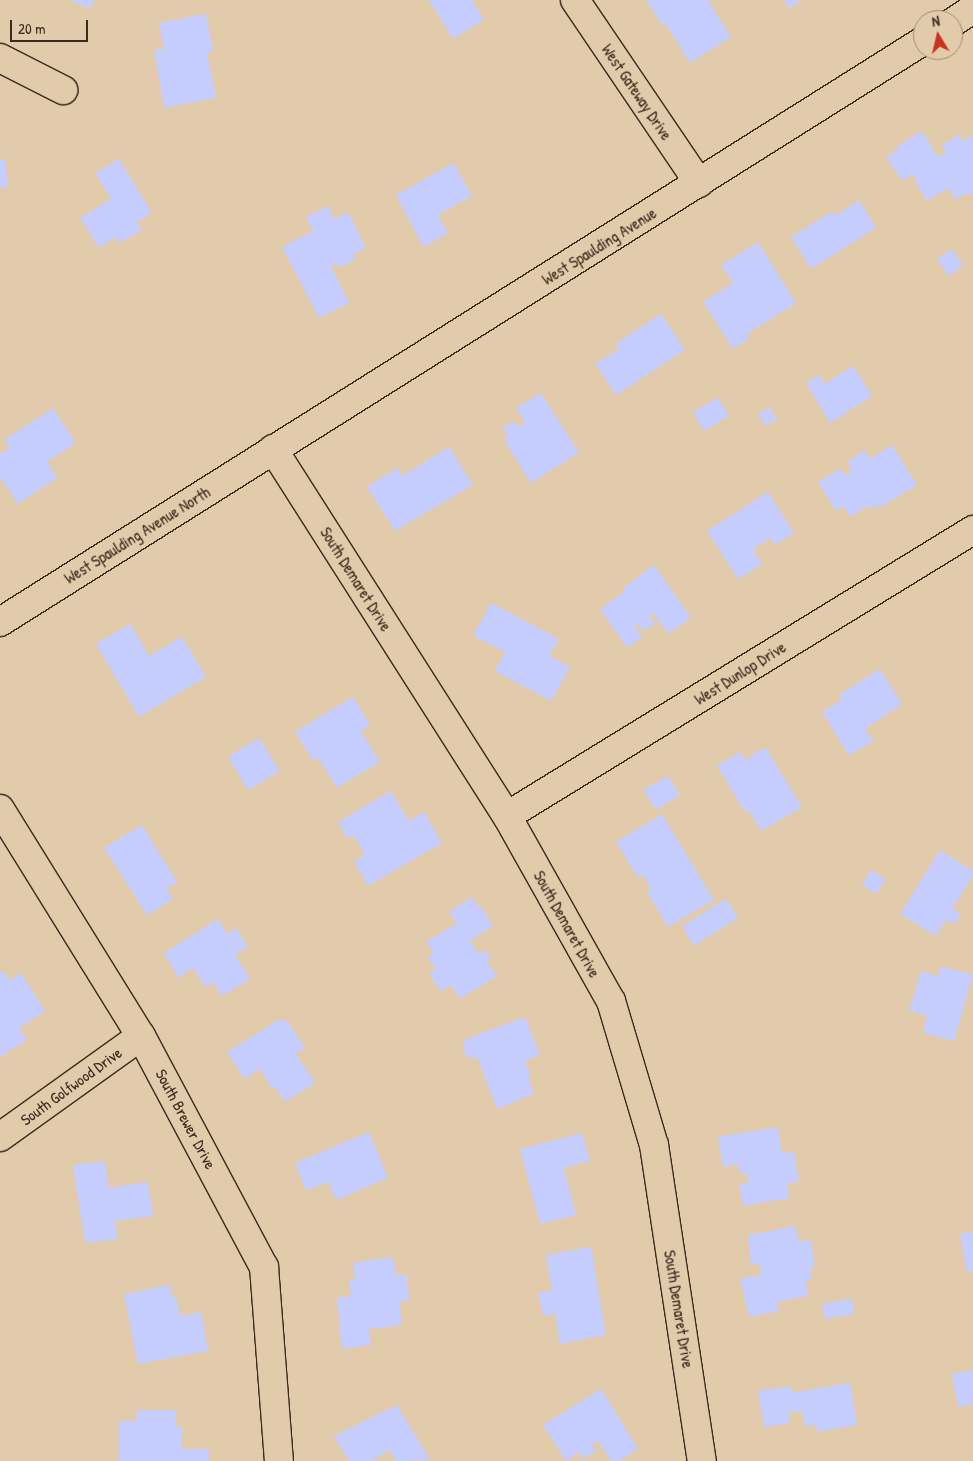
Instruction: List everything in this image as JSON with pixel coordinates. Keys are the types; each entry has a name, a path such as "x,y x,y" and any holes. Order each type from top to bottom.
{"street":[{"name":"West Gateway Drive","path":"575,0 699,183"},
{"name":"West Spaulding Avenue","path":"273,449 913,47"},
{"path":"0,58 63,90"},
{"name":"West Spaulding Avenue North","path":"0,622 273,449"},
{"name":"South Demaret Drive","path":"273,449 507,816 611,1001 654,1145 702,1461"},
{"name":"West Dunlop Drive","path":"507,816 973,530"},
{"name":"South Brewer Drive","path":"0,810 141,1036 264,1267 279,1461"},
{"name":"South Golfwood Drive","path":"0,1136 141,1036"}],"building":[{"path":"70,0 94,0 90,9"},
{"path":"429,0 472,0 484,20 453,39"},
{"path":"646,0 708,0 731,37 690,63 665,23 662,25"},
{"path":"784,0 802,0 789,8"},
{"path":"206,14 213,51 207,52 216,98 164,108 154,50 164,49 159,23"},
{"path":"922,131 938,157 946,152 942,145 959,134 963,141 973,135 973,195 970,196 968,192 956,200 948,188 927,201 915,182 917,180 913,174 902,181 886,157 898,150 896,147"},
{"path":"5,159 8,187 0,188 0,160"},
{"path":"119,159 152,213 137,222 142,230 120,243 116,237 99,248 80,218 111,199 95,173"},
{"path":"454,163 472,196 438,215 448,233 423,247 396,195"},
{"path":"859,200 876,228 811,269 791,237 833,211 835,216"},
{"path":"328,206 334,219 348,212 366,248 353,255 355,260 339,268 336,263 331,266 349,303 319,318 282,247 313,231 306,217"},
{"path":"758,242 796,303 746,335 749,339 733,349 703,302 733,283 721,265"},
{"path":"952,249 963,266 948,276 937,259"},
{"path":"661,314 685,350 616,395 595,364 619,349 615,344"},
{"path":"853,366 872,396 830,423 806,383 819,375 825,384"},
{"path":"541,393 579,453 531,483 504,440 508,437 503,428 514,421 518,427 525,423 516,408"},
{"path":"718,398 729,416 704,431 693,412"},
{"path":"769,407 777,419 765,426 758,414"},
{"path":"53,408 76,443 47,462 57,478 18,504 0,477 0,454 10,448 4,440"},
{"path":"892,445 917,485 879,508 877,504 870,509 867,506 850,517 843,506 836,511 818,482 840,469 845,475 852,471 847,462 864,450 870,459"},
{"path":"449,447 473,485 395,531 367,487 397,468 402,476"},
{"path":"768,492 794,533 775,545 771,538 753,549 762,564 738,579 707,531"},
{"path":"654,565 691,618 668,634 653,613 649,616 655,624 643,631 638,624 634,626 642,637 627,648 600,609 625,591 623,588"},
{"path":"491,603 559,639 549,656 570,667 551,701 495,671 505,652 473,636"},
{"path":"130,624 149,656 182,637 206,677 139,717 96,644"},
{"path":"880,669 902,704 865,729 873,741 849,756 822,712 842,700 839,695"},
{"path":"353,697 370,725 361,731 380,762 337,788 318,758 313,761 295,732"},
{"path":"259,738 280,771 248,790 228,757"},
{"path":"765,747 802,807 761,831 748,810 745,812 717,766 740,752 745,760"},
{"path":"668,776 680,795 656,810 643,790"},
{"path":"391,791 409,821 424,812 442,843 368,886 354,861 365,855 353,835 347,839 338,822"},
{"path":"662,814 714,900 668,927 647,892 651,889 643,875 638,878 616,842"},
{"path":"142,825 177,882 166,889 173,899 147,915 104,848"},
{"path":"940,850 973,871 973,876 952,909 961,914 954,925 946,920 936,936 900,914"},
{"path":"871,870 886,879 876,894 862,885"},
{"path":"472,897 478,907 480,905 493,926 470,941 479,954 485,950 491,959 487,961 497,976 460,999 451,985 441,992 429,974 436,970 428,958 434,954 426,942 457,923 449,912"},
{"path":"726,899 738,918 694,946 682,926"},
{"path":"218,919 227,934 236,928 248,947 235,955 250,979 222,996 213,982 205,987 193,968 178,978 164,953"},
{"path":"941,966 973,975 954,1041 923,1033 927,1016 909,1011 921,971 938,976"},
{"path":"4,971 10,980 21,973 45,1011 19,1028 27,1040 0,1057 0,973"},
{"path":"525,1017 540,1055 525,1061 531,1077 528,1078 534,1094 497,1109 477,1057 472,1059 466,1056 463,1045 466,1039"},
{"path":"280,1019 288,1022 305,1048 296,1054 315,1083 285,1102 275,1086 272,1089 260,1069 244,1079 227,1052"},
{"path":"778,1127 782,1153 794,1152 799,1181 787,1184 790,1198 743,1206 739,1185 748,1183 746,1173 740,1174 738,1164 723,1167 718,1137"},
{"path":"369,1132 388,1178 336,1200 328,1182 306,1191 295,1163"},
{"path":"582,1133 590,1161 564,1168 576,1215 540,1224 520,1149"},
{"path":"105,1161 108,1188 148,1182 153,1216 115,1221 118,1239 85,1243 73,1165"},
{"path":"796,1226 799,1242 811,1240 815,1267 810,1267 812,1280 806,1281 808,1296 777,1302 779,1311 749,1317 740,1279 761,1275 759,1263 751,1265 748,1235"},
{"path":"973,1232 973,1271 967,1272 960,1234"},
{"path":"591,1247 606,1335 560,1344 555,1314 543,1316 538,1293 552,1290 546,1255"},
{"path":"393,1257 396,1276 406,1274 410,1300 399,1302 402,1325 369,1329 371,1345 342,1349 337,1298 351,1296 349,1280 355,1279 353,1263"},
{"path":"170,1285 172,1297 176,1297 180,1316 201,1312 208,1351 138,1364 124,1294"},
{"path":"852,1299 854,1314 825,1319 822,1304"},
{"path":"973,1370 973,1404 958,1407 952,1374"},
{"path":"850,1383 857,1425 817,1432 816,1425 805,1427 802,1411 791,1413 791,1411 788,1411 790,1423 764,1427 758,1391 791,1386 792,1393"},
{"path":"601,1389 638,1449 619,1461 611,1461 598,1441 592,1445 596,1451 584,1459 579,1452 566,1461 543,1425"},
{"path":"397,1405 430,1460 396,1461 389,1450 372,1461 349,1461 334,1436"},
{"path":"137,1410 176,1410 176,1427 182,1427 182,1449 209,1449 209,1461 119,1461 119,1421 137,1421"}]}
